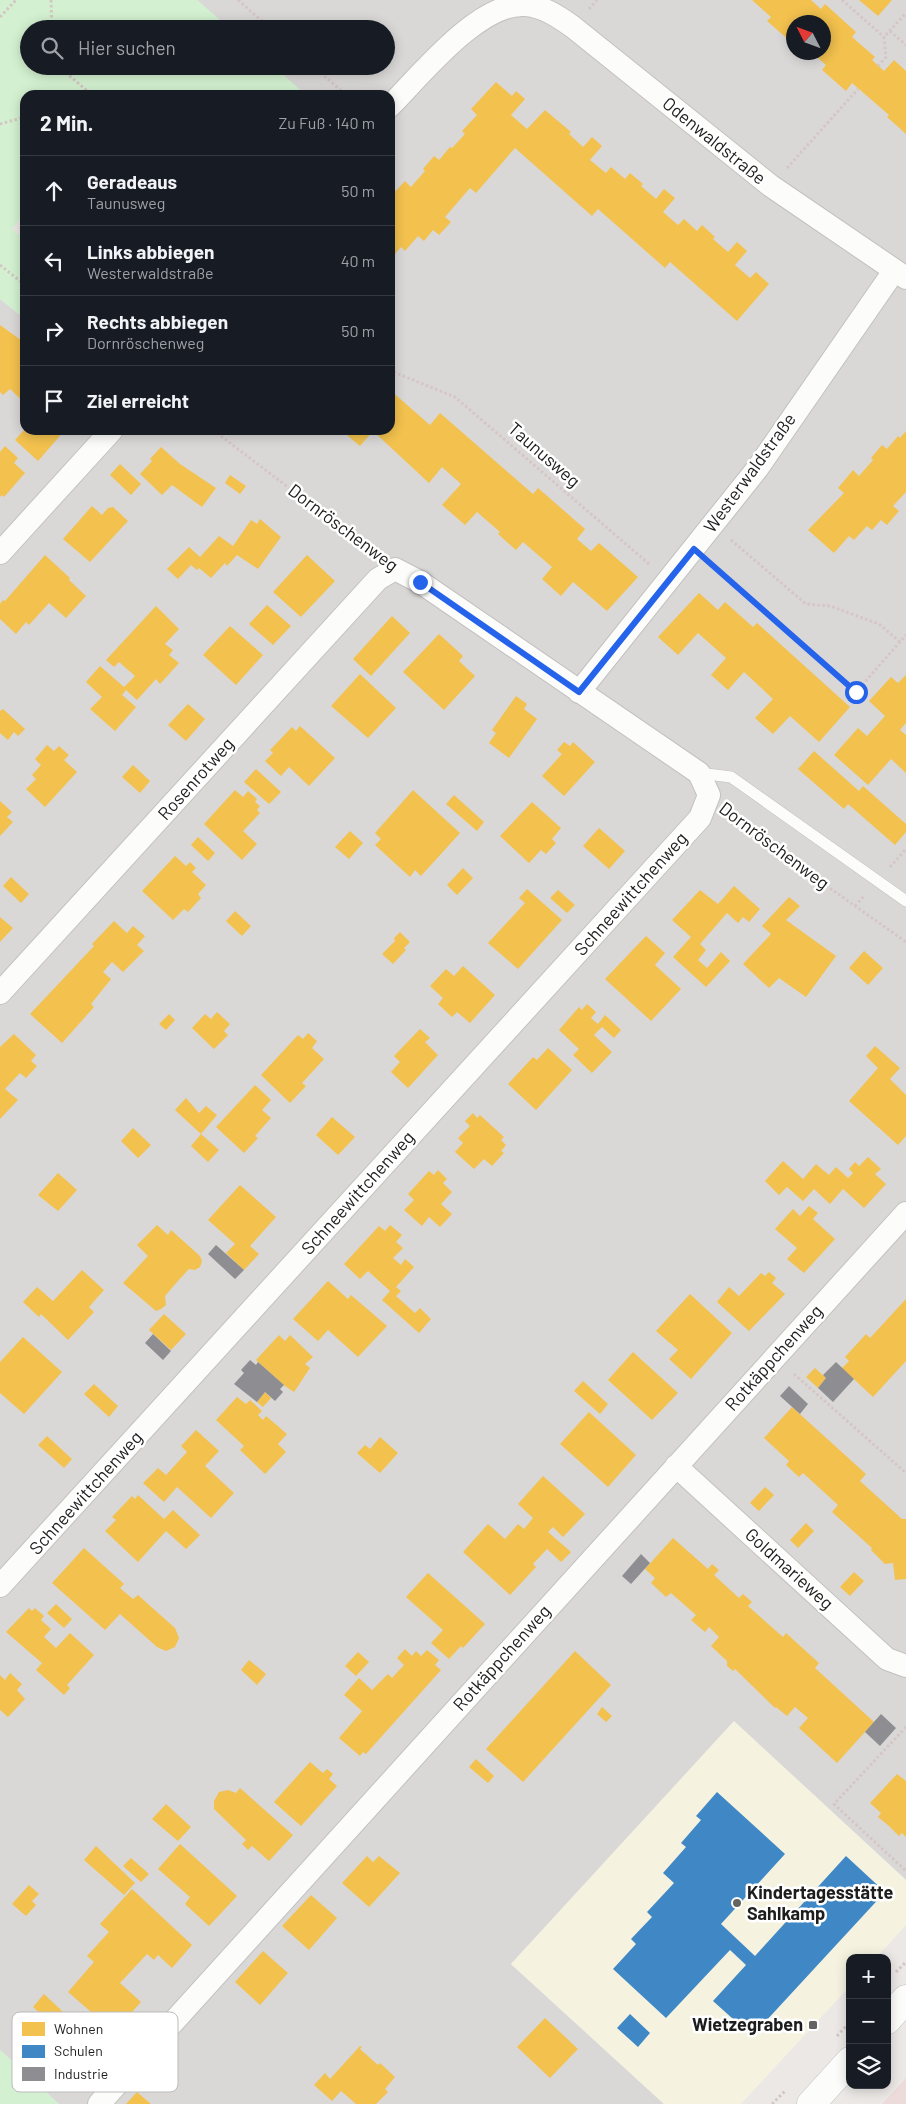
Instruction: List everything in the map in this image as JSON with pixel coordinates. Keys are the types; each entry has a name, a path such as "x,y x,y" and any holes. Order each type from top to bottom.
{"street":[{"name":"Odenwaldstraße","path":"395,101 468,27 494,11 524,5 551,12 573,27 771,186 900,274"},
{"name":"Westerwaldstraße","path":"579,692 757,468 900,274"},
{"path":"0,553 107,435"},
{"name":"Dornröschenweg","path":"396,569 420,582 699,773 709,795"},
{"name":"Rosenrotweg","path":"0,993 378,579 396,569"},
{"name":"Schneewittchenweg","path":"0,1586 700,818 709,795"},
{"name":"Rotkäppchenweg","path":"178,2017 906,1213"},
{"name":"Goldmarieweg","path":"676,1466 887,1659 906,1666"},
{"path":"891,2016 906,1999"},
{"path":"811,2104 846,2065"},
{"name":"Rotkäppchenweg","path":"99,2104 110,2092"}],"lane":[{"path":"699,773 731,777 906,901"}],"path":[{"path":"0,17 16,0"},
{"path":"51,0 52,20"},
{"path":"238,0 261,20"},
{"path":"842,0 884,37 886,57 878,66"},
{"path":"884,37 906,13"},
{"path":"890,31 906,45"},
{"path":"69,75 86,90"},
{"path":"323,75 340,90"},
{"path":"771,186 858,89"},
{"path":"0,124 20,118"},
{"path":"0,265 20,281"},
{"name":"Taunusweg","path":"395,372 455,397 668,581"},
{"name":"Dornröschenweg","path":"220,435 396,569"},
{"path":"713,525 806,604 830,606 879,624 900,642"},
{"path":"694,549 856,692 906,636"},
{"name":"Dornröschenweg","path":"709,795 730,817 906,942"},
{"path":"794,1373 906,1473"},
{"path":"906,1727 834,1804 906,1871"}],"shaded area":[{"path":"197,0 906,0 906,1880 734,1722 511,1964 664,2104 59,2104 46,2092 178,2092 178,2012 12,2012 12,2061 0,2050 0,299 20,315 20,435 395,435 395,90 300,90 283,75 395,75 395,20 220,20"},
{"name":"Kindertagesstätte Sahlkamp","path":"734,1721 906,1880 906,1925 880,1954 846,1954 846,1990 741,2104 664,2104 511,1964"},
{"path":"906,2078 906,2104 882,2104"}],"green space":[{"path":"0,0 197,0 220,20 20,20 20,75 283,75 300,90 20,90 20,220 12,229 20,236 20,315 0,299"},
{"path":"0,2050 12,2061 12,2092 46,2092 59,2104 0,2104"}],"building: Wohnen":[{"path":"752,0 811,0 821,9 825,4 856,32 852,37 875,57 872,60 884,71 894,60 906,71 906,134 887,117 889,115 852,83 846,91 822,70 826,65 820,60 831,60 831,15 786,15 786,38 767,21 771,17"},
{"path":"859,0 892,0 878,16"},
{"path":"496,82 512,96 516,91 525,99 511,115 527,129 545,110 571,132 569,134 583,147 592,137 602,146 590,160 606,173 611,167 625,179 630,173 656,199 664,189 675,198 663,212 678,225 684,219 697,231 702,225 715,237 713,239 728,252 737,242 747,251 735,265 750,278 756,272 769,284 737,321 670,262 665,268 598,209 592,216 515,148 476,193 470,188 445,217 451,222 439,235 433,230 424,241 418,236 405,251 401,247 395,254 395,192 405,181 411,187 425,171 423,169 434,156 439,160 465,134 462,131 477,115 471,109"},
{"path":"0,325 20,339 20,398 10,389 3,395 0,392"},
{"path":"395,394 430,425 440,413 533,494 538,488 585,529 577,539 591,551 599,543 638,577 607,611 573,582 561,596 542,579 552,567 523,542 516,550 498,534 500,532 477,512 465,525 442,505 461,484 442,467 429,483 377,435 395,435"},
{"path":"906,431 906,492 893,506 899,511 887,525 881,520 872,530 867,526 854,540 849,536 834,553 808,530 844,493 838,488 853,470 859,476 873,460 871,458 882,445 887,449 898,436 900,438"},
{"path":"20,434 61,435 38,461 15,440"},
{"path":"347,435 370,435 360,446"},
{"path":"5,446 18,458 14,463 25,473 4,497 2,495 0,497 0,452"},
{"path":"161,447 180,464 216,488 202,507 172,485 162,495 140,474"},
{"path":"120,464 141,484 131,495 110,475"},
{"path":"230,475 246,486 240,494 225,483"},
{"path":"92,506 102,515 108,508 113,507 128,521 90,562 63,539"},
{"path":"260,519 281,537 258,569 237,555 227,566 225,563 211,578 199,568 197,570 191,565 178,579 167,569 189,547 200,557 219,536 233,546 251,520 257,524"},
{"path":"45,555 86,596 66,618 49,603 29,625 26,622 16,634 0,619 0,604 3,600 5,601"},
{"path":"307,555 335,581 301,617 273,592"},
{"path":"699,593 718,610 725,602 753,627 757,623 850,707 819,742 790,716 773,734 755,718 773,699 744,672 728,690 711,675 726,658 698,633 678,655 658,637"},
{"path":"267,605 291,626 273,645 249,624"},
{"path":"156,606 179,629 165,644 173,650 169,655 179,663 160,684 156,679 137,700 126,690 122,695 136,707 115,731 90,709 102,697 86,682 100,666 124,687 135,676 119,662 114,667 106,660"},
{"path":"392,616 410,633 371,676 353,659"},
{"path":"230,626 263,655 236,685 203,655"},
{"path":"439,634 463,656 459,661 475,676 444,710 403,672"},
{"path":"360,674 396,708 368,738 331,706"},
{"path":"906,675 906,723 900,730 906,735 906,773 891,759 868,785 834,755 858,728 867,736 885,716 869,701 891,677 898,683"},
{"path":"516,696 527,704 524,709 537,719 509,758 489,743 496,733 492,730"},
{"path":"188,704 205,719 186,741 168,725"},
{"path":"3,709 25,729 18,736 14,732 8,740 0,733 0,711"},
{"path":"300,726 335,758 309,786 289,767 281,776 265,761 273,753 270,750 292,727 296,731"},
{"path":"564,742 570,746 573,742 595,762 564,796 542,776 562,754 557,750"},
{"path":"47,745 54,751 59,746 69,755 64,760 77,772 45,807 26,789 36,779 32,775 41,765 35,759"},
{"path":"814,751 859,791 863,786 906,824 906,832 895,845 848,804 844,809 798,769"},
{"path":"133,765 150,781 140,793 122,777"},
{"path":"256,769 281,792 269,804 244,782"},
{"path":"235,790 243,797 248,791 257,799 255,802 260,806 257,810 260,813 243,831 257,844 242,860 204,824"},
{"path":"413,790 460,833 421,876 415,870 410,877 375,845 381,839 375,833"},
{"path":"454,795 484,822 477,831 446,804"},
{"path":"0,801 12,812 7,817 13,822 0,836"},
{"path":"532,802 561,828 552,839 556,843 546,854 541,850 529,863 500,836"},
{"path":"599,828 625,851 609,869 583,846"},
{"path":"350,831 363,843 349,859 335,847"},
{"path":"198,837 215,853 208,861 191,845"},
{"path":"175,856 186,866 190,862 196,868 192,872 206,885 198,894 201,898 188,912 184,909 173,920 142,891"},
{"path":"463,868 473,878 457,895 447,885"},
{"path":"11,877 29,894 21,903 3,886"},
{"path":"734,886 760,909 749,922 743,917 738,923 727,913 700,944 706,950 698,960 707,968 721,952 730,961 706,987 673,957 691,937 672,920 700,890 718,904"},
{"path":"527,889 562,920 518,969 488,943 525,903 519,898"},
{"path":"558,890 575,905 567,913 550,898"},
{"path":"789,897 800,906 786,920 836,956 806,997 779,978 769,988 743,964 771,934 762,926"},
{"path":"235,911 251,926 242,936 226,921"},
{"path":"0,917 13,928 0,942"},
{"path":"114,921 127,933 133,926 145,936 137,945 144,951 123,972 112,962 103,972 111,979 91,1004 94,1007 62,1043 30,1014 94,946 92,944"},
{"path":"400,932 410,942 404,948 406,950 393,964 382,954 395,941 394,938"},
{"path":"646,936 665,953 655,965 681,989 651,1021 605,979"},
{"path":"864,951 883,968 868,985 849,968"},
{"path":"463,966 495,995 470,1023 457,1012 452,1017 438,1004 443,998 430,986 446,969 454,976"},
{"path":"587,1004 596,1012 591,1018 598,1024 605,1015 621,1030 614,1038 602,1027 594,1035 612,1052 592,1073 573,1055 579,1049 559,1030 579,1007 582,1010"},
{"path":"217,1012 230,1024 224,1031 228,1035 214,1049 192,1028 205,1014 211,1019"},
{"path":"169,1014 175,1020 166,1030 159,1024"},
{"path":"420,1029 430,1038 425,1042 438,1055 408,1088 391,1072 400,1062 394,1056"},
{"path":"308,1033 317,1041 312,1048 324,1059 302,1083 306,1086 290,1103 261,1075 298,1035 303,1039"},
{"path":"14,1034 36,1055 31,1061 37,1066 26,1078 20,1073 5,1089 18,1100 0,1119 0,1047"},
{"path":"875,1046 900,1068 890,1079 906,1095 906,1136 898,1145 849,1101 878,1068 866,1056"},
{"path":"548,1048 572,1070 536,1110 508,1084 533,1057 537,1060"},
{"path":"255,1085 271,1100 262,1110 271,1118 255,1136 258,1138 244,1153 216,1127"},
{"path":"186,1098 199,1113 206,1106 217,1115 201,1134 175,1110"},
{"path":"473,1113 477,1118 480,1115 504,1137 501,1140 506,1145 501,1151 504,1153 492,1166 484,1159 474,1169 455,1152 463,1143 458,1138 470,1126 465,1121"},
{"path":"332,1117 355,1137 338,1155 316,1135"},
{"path":"133,1128 151,1145 138,1158 121,1141"},
{"path":"201,1134 219,1150 208,1162 191,1146"},
{"path":"868,1157 881,1169 875,1174 886,1184 864,1208 843,1189 830,1204 814,1189 803,1201 787,1187 779,1195 765,1181 783,1161 803,1179 816,1164 829,1175 836,1167 848,1178 853,1173 849,1169 855,1162 859,1166"},
{"path":"438,1170 447,1179 443,1183 452,1192 441,1204 452,1214 440,1227 429,1217 422,1226 404,1210 414,1200 408,1194 429,1171 434,1175"},
{"path":"58,1173 77,1190 58,1211 38,1195"},
{"path":"240,1185 276,1217 250,1246 259,1254 244,1270 226,1253 235,1244 208,1220"},
{"path":"809,1206 818,1213 813,1219 835,1239 804,1273 787,1259 797,1248 775,1229 793,1209 800,1216"},
{"path":"157,1225 168,1235 171,1230 200,1256 202,1261 200,1267 195,1270 189,1269 177,1282 165,1296 166,1305 156,1311 123,1283 148,1256 137,1245"},
{"path":"390,1225 402,1235 396,1242 403,1248 393,1258 401,1265 405,1259 414,1267 396,1287 401,1291 396,1296 415,1313 420,1308 431,1319 419,1333 382,1300 390,1291 368,1271 360,1279 344,1264 379,1226 385,1231"},
{"path":"82,1270 104,1290 89,1307 94,1312 68,1340 41,1314 39,1317 23,1302 37,1287 53,1301"},
{"path":"769,1272 776,1278 772,1283 785,1294 749,1331 717,1302 729,1287 739,1296 761,1273 765,1276"},
{"path":"328,1281 348,1299 351,1295 387,1326 358,1357 328,1330 318,1341 293,1319"},
{"path":"690,1294 732,1333 691,1379 669,1359 678,1350 656,1331"},
{"path":"906,1299 906,1361 873,1397 842,1368 849,1361 845,1357 866,1334 870,1338"},
{"path":"164,1314 186,1334 171,1350 149,1330"},
{"path":"279,1335 285,1341 290,1335 313,1357 305,1364 310,1368 294,1392 256,1360"},
{"path":"23,1337 62,1372 24,1414 0,1393 0,1362"},
{"path":"633,1352 678,1393 652,1420 608,1380"},
{"path":"815,1368 826,1378 818,1388 806,1377"},
{"path":"583,1381 608,1404 600,1414 574,1391"},
{"path":"94,1384 118,1406 109,1417 84,1394"},
{"path":"265,1392 271,1398 263,1407 257,1402"},
{"path":"237,1397 246,1404 250,1400 262,1411 258,1415 263,1420 266,1416 287,1434 278,1444 286,1452 265,1474 240,1450 244,1446 216,1420"},
{"path":"792,1407 866,1474 860,1481 902,1519 906,1519 906,1579 895,1580 893,1563 885,1564 871,1550 872,1548 832,1512 838,1505 803,1473 799,1477 786,1465 789,1461 764,1438"},
{"path":"589,1412 636,1455 608,1487 560,1444"},
{"path":"196,1430 219,1451 205,1466 234,1493 211,1518 177,1487 164,1502 143,1483 158,1468 166,1475 187,1452 181,1446"},
{"path":"47,1436 72,1459 64,1468 38,1445"},
{"path":"380,1437 398,1453 380,1473 357,1453 365,1445 370,1449"},
{"path":"543,1476 585,1514 563,1537 553,1527 548,1532 571,1552 561,1562 547,1549 533,1564 536,1567 510,1595 463,1552 488,1524 505,1539 518,1524 524,1529 533,1518 518,1504"},
{"path":"765,1487 774,1495 759,1511 750,1503"},
{"path":"138,1495 164,1519 173,1510 200,1535 186,1549 166,1531 138,1562 105,1531 116,1520 112,1517 132,1496 135,1499"},
{"path":"806,1523 814,1531 798,1548 790,1540"},
{"path":"673,1538 708,1569 712,1564 719,1570 714,1575 739,1598 743,1594 752,1602 748,1606 783,1637 786,1633 819,1663 815,1668 874,1722 837,1763 799,1728 808,1718 795,1707 787,1716 775,1708 735,1669 733,1671 727,1666 727,1661 711,1646 719,1637 709,1627 705,1632 691,1620 696,1615 671,1593 666,1597 651,1583 655,1578 645,1569"},
{"path":"84,1548 124,1584 120,1588 133,1599 138,1595 175,1628 179,1638 175,1647 166,1651 157,1647 120,1614 105,1630 52,1583"},
{"path":"854,1572 864,1581 850,1596 840,1587"},
{"path":"428,1573 485,1624 463,1648 461,1646 449,1659 431,1643 443,1630 406,1597"},
{"path":"56,1604 72,1619 64,1628 47,1613"},
{"path":"29,1608 32,1611 35,1608 44,1616 41,1620 51,1629 44,1637 56,1648 70,1633 94,1655 67,1685 70,1688 64,1695 36,1670 42,1663 6,1632"},
{"path":"405,1649 412,1656 416,1651 421,1656 427,1650 439,1660 435,1665 441,1670 366,1754 363,1752 360,1756 339,1738 362,1711 344,1695 359,1678 372,1690 388,1674 392,1678 404,1665 397,1658"},
{"path":"575,1651 611,1685 523,1782 486,1749"},
{"path":"358,1652 369,1662 356,1676 345,1666"},
{"path":"249,1660 266,1674 257,1685 241,1670"},
{"path":"10,1673 22,1684 17,1690 25,1699 8,1717 0,1710 0,1675 5,1680"},
{"path":"602,1707 612,1716 606,1722 597,1714"},
{"path":"476,1759 494,1776 488,1783 469,1767"},
{"path":"310,1762 323,1773 327,1769 333,1774 329,1779 337,1786 301,1826 274,1802"},
{"path":"897,1774 906,1781 906,1837 902,1833 899,1836 878,1817 881,1813 870,1803"},
{"path":"240,1788 293,1835 269,1861 252,1846 248,1850 242,1844 246,1840 214,1809 214,1801 219,1792 228,1790 236,1793"},
{"path":"166,1804 191,1827 178,1841 152,1819"},
{"path":"180,1844 237,1896 209,1926 185,1904 190,1897 158,1869"},
{"path":"96,1846 135,1883 124,1895 84,1860"},
{"path":"367,1856 373,1862 379,1856 400,1873 369,1907 342,1883"},
{"path":"131,1858 149,1874 141,1882 123,1866"},
{"path":"29,1885 39,1894 32,1901 36,1905 26,1916 12,1904"},
{"path":"132,1889 192,1945 172,1968 158,1955 154,1960 147,1954 120,1983 141,2002 132,2012 91,2012 68,1992 94,1962 87,1956 109,1932 100,1924"},
{"path":"311,1895 337,1918 309,1950 282,1926"},
{"path":"263,1951 288,1973 260,2005 235,1982"},
{"path":"44,1994 63,2012 39,2012 33,2007"},
{"path":"545,2018 578,2049 550,2078 517,2047"},
{"path":"360,2046 362,2047 360,2049 378,2065 380,2063 395,2077 385,2089 388,2092 376,2104 356,2104 341,2091 332,2101 314,2085 325,2073 330,2079"},
{"path":"137,2092 151,2104 126,2104"}],"building: Schulen":[{"path":"717,1792 785,1854 721,1924 755,1956 846,1856 885,1892 752,2036 713,2001 746,1965 730,1950 666,2018 613,1969 636,1944 631,1939 652,1917 647,1912 674,1883 663,1873 686,1847 681,1843 701,1820 696,1816"},
{"path":"630,2014 650,2033 638,2047 617,2028"}],"building: Industrie":[{"path":"216,1245 244,1270 235,1279 208,1254"},
{"path":"153,1334 171,1351 163,1360 145,1343"},
{"path":"250,1360 256,1365 258,1362 284,1385 280,1389 283,1392 275,1401 265,1392 257,1402 234,1384 244,1373 241,1370"},
{"path":"836,1362 854,1379 833,1402 818,1388 826,1378 823,1375"},
{"path":"789,1386 808,1404 800,1414 780,1396"},
{"path":"641,1554 650,1563 631,1584 622,1576"},
{"path":"881,1714 896,1728 880,1746 865,1732"}],"place":[{"name":"Kindertagesstätte Sahlkamp","path":"737,1903"},
{"name":"Wietzegraben","path":"813,2025"}],"route":[{"path":"420,582 579,692 694,549 856,692"}]}
